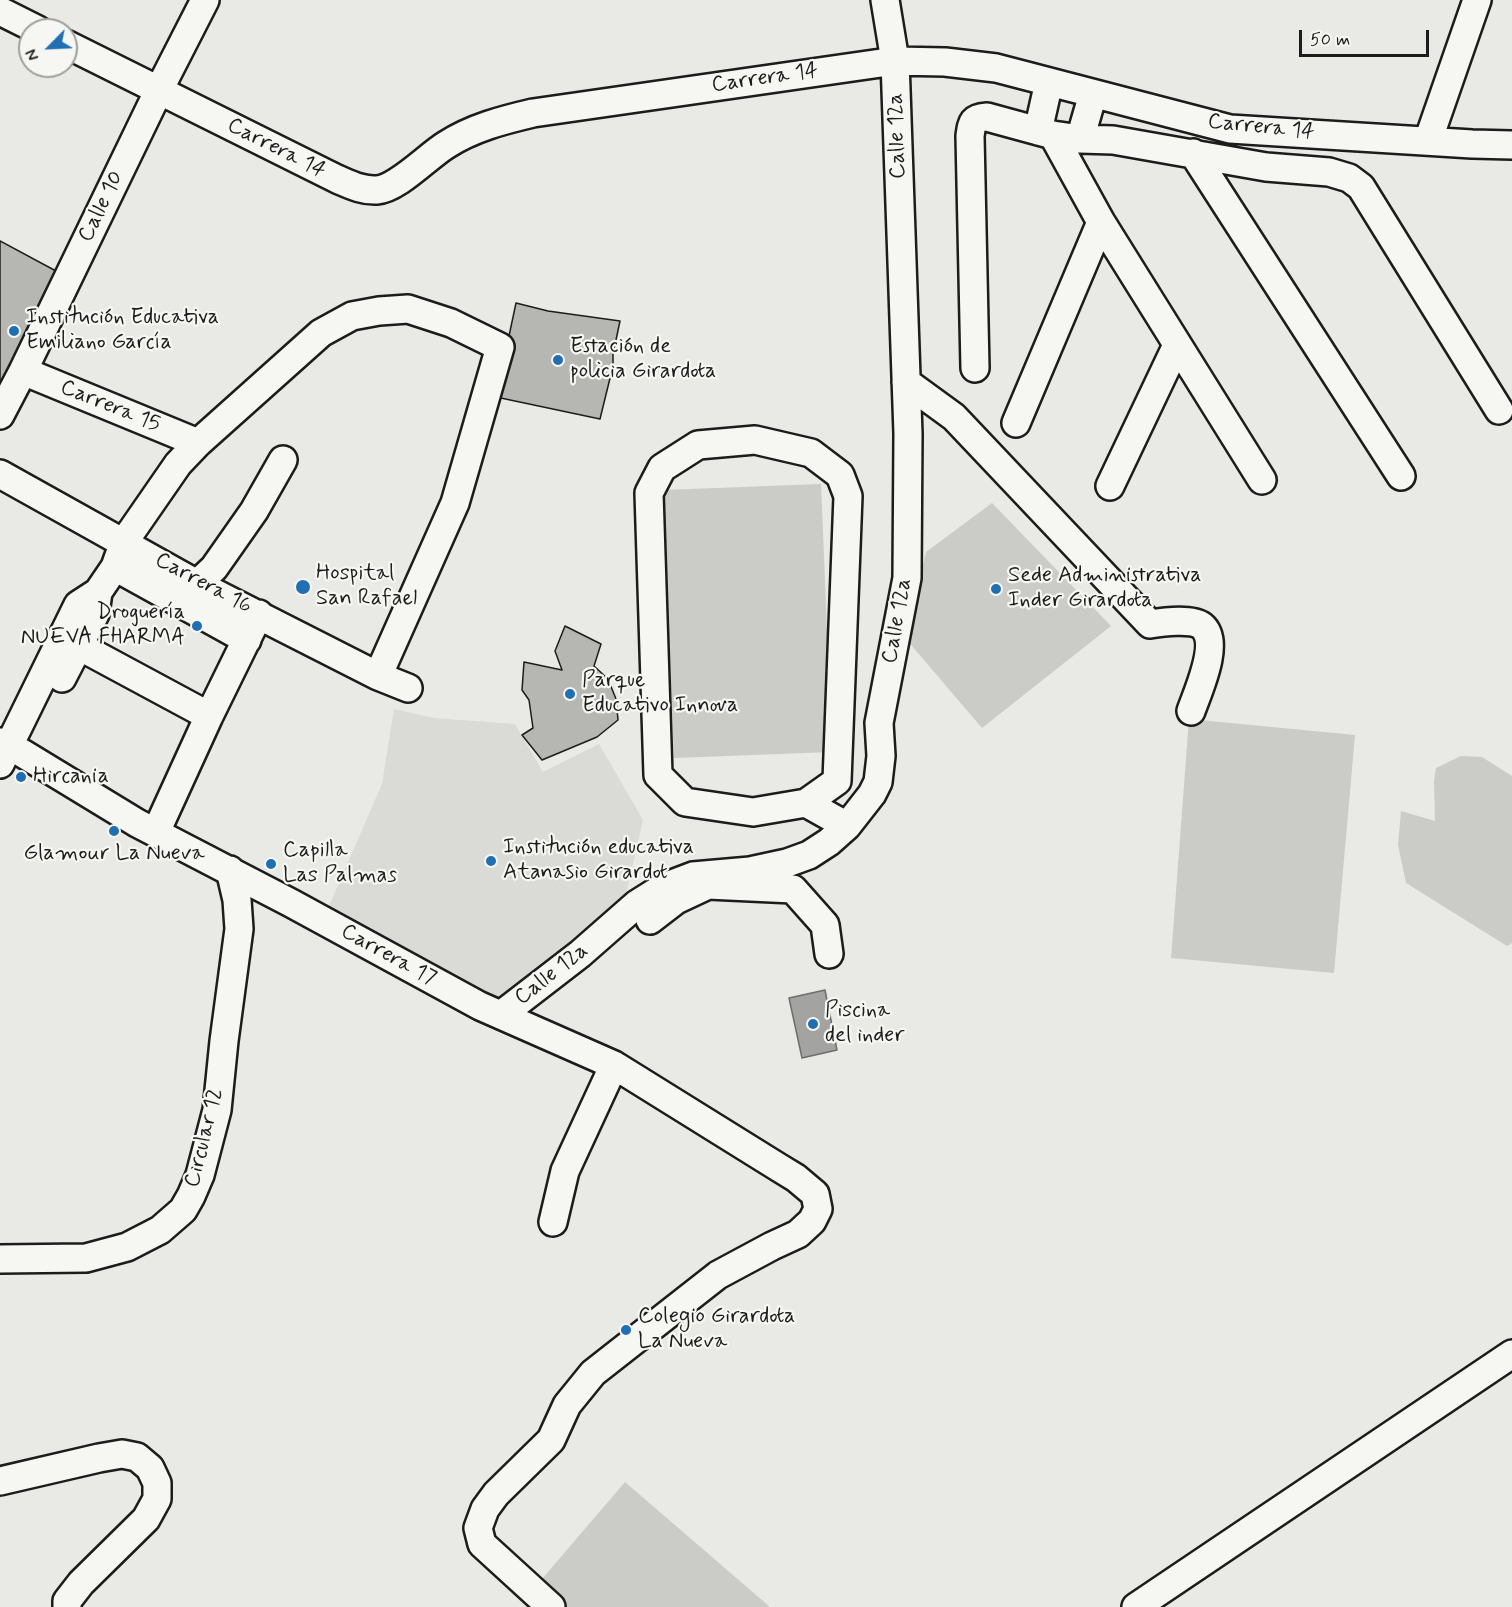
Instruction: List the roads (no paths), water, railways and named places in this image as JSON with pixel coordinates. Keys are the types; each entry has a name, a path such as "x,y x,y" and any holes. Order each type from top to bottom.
{"street":[{"name":"Calle 10","path":"0,415 205,0"},
{"name":"Calle 12a","path":"501,1015 580,954 647,917 664,887 693,876 750,871 787,863 809,855 847,826 872,794 878,782 881,756 879,723 907,578 908,434 895,61 885,0"},
{"path":"1428,141 1477,0"},
{"path":"0,11 18,20"},
{"name":"Carrera 14","path":"78,50 360,189 378,190 395,184 446,145 473,131 533,112 895,61 945,62 996,69 1230,129 1512,145"},
{"path":"1049,82 1045,133 1262,480"},
{"path":"1080,139 1093,94"},
{"path":"975,368 970,136 972,123 978,117 987,117 1045,133 1080,139 1113,140 1266,167 1329,172 1349,178 1361,187 1498,410"},
{"path":"1192,153 1401,476"},
{"path":"1016,423 1101,222"},
{"path":"8,752 78,605 98,592 115,567 124,542 178,464 198,442 321,333 352,316 408,309 451,323 500,347 455,503 378,676"},
{"path":"1110,486 1178,345"},
{"name":"Carrera 15","path":"23,371 198,442"},
{"path":"906,382 954,417 1150,624 1171,621 1201,625 1209,636 1209,659 1191,711"},
{"path":"806,803 837,782 849,496 840,475 811,453 755,440 698,446 662,468 649,493 658,775 685,802 753,812 806,803 847,826"},
{"path":"197,584 214,568 254,511 283,460"},
{"name":"Carrera 16","path":"0,474 197,584 378,676 408,688"},
{"path":"115,567 247,640"},
{"path":"8,752 79,646 95,614 98,592"},
{"path":"156,832 259,614"},
{"path":"79,646 209,716"},
{"name":"Carrera 17","path":"8,752 480,1006 614,1065 796,1178 815,1194 818,1209 812,1221 798,1234 718,1275 592,1373 567,1405 551,1440 496,1494 485,1509 478,1528 482,1544 551,1607"},
{"name":"Circular 12","path":"0,1259 86,1258 127,1247 160,1230 183,1210 200,1175 217,1110 239,929 237,900 230,870"},
{"path":"647,917 708,885 793,889 825,925 830,954"},
{"path":"553,1222 565,1171 614,1065"},
{"path":"1136,1607 1512,1354"},
{"path":"0,1481 122,1454 137,1457 150,1468 157,1483 157,1499 146,1519 81,1583 67,1601 67,1607"}],"place":[{"name":"Institución Educativa Emiliano García","path":"14,331"},
{"name":"Estación de policia Girardota","path":"558,360"},
{"name":"Hospital San Rafael","path":"303,587"},
{"name":"Sede Administrativa Inder Girardota","path":"996,589"},
{"name":"Droguería NUEVA FHARMA","path":"197,626"},
{"name":"Parque Educativo Innova","path":"570,694"},
{"name":"Hircania","path":"21,777"},
{"name":"Glamour La Nueva","path":"114,831"},
{"name":"Institución educativa Atanasio Girardot","path":"491,861"},
{"name":"Capilla Las Palmas","path":"271,864"},
{"name":"Piscina del inder","path":"813,1024"},
{"name":"Colegio Girardota La Nueva","path":"626,1330"}]}
